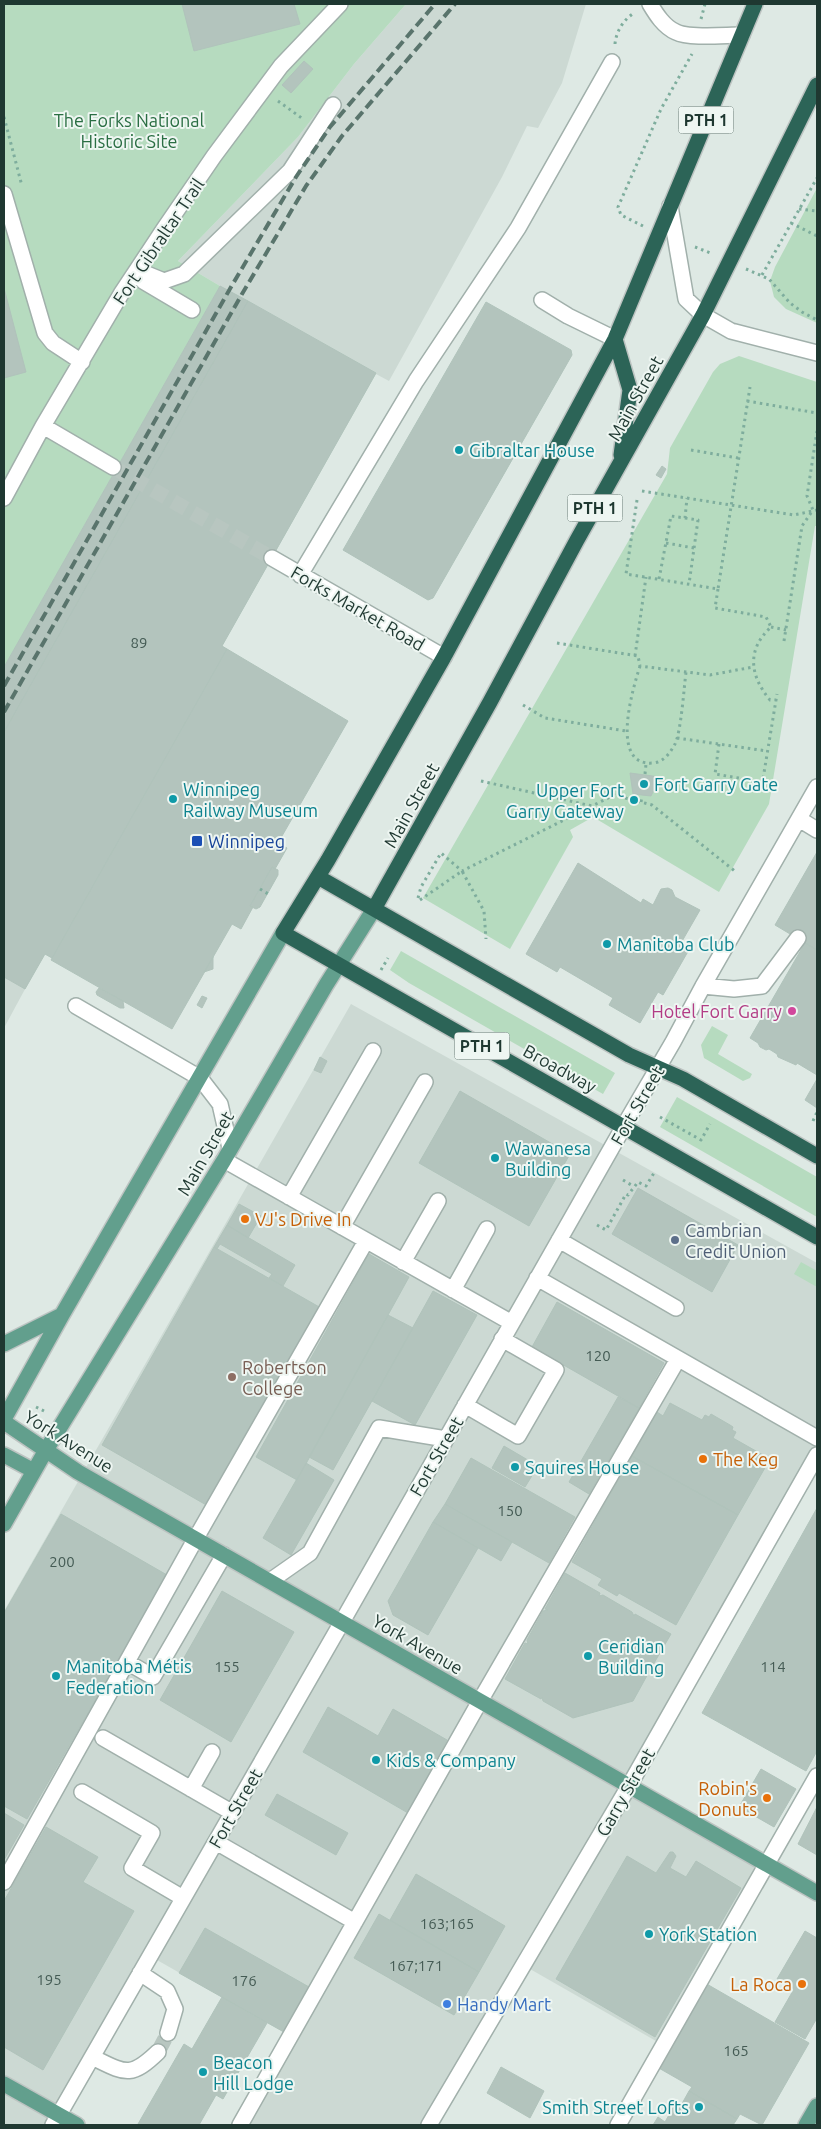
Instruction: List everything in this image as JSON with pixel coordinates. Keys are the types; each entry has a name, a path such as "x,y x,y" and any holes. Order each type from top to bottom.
{"highway":[{"name":"PTH 1","path":"283,933 318,877 444,657 614,339 754,4"},
{"name":"Main Street","path":"374,909 486,710 703,315 817,85"},
{"path":"614,339 630,390 620,464"},
{"path":"318,877 629,1055 714,1096 817,1156"},
{"name":"Broadway","path":"283,933 817,1237"}],"main road":[{"name":"Main Street","path":"4,1524 46,1450 227,1154 326,985 340,966 374,909"},
{"path":"4,1421 62,1314 283,933"},
{"path":"4,1344 62,1314"},
{"name":"York Avenue","path":"4,1421 78,1472 817,1893"},
{"path":"4,1455 34,1471"},
{"path":"4,2084 56,2120 77,2125"},
{"path":"806,2125 817,2106"}],"street":[{"name":"Fort Gibraltar Trail","path":"4,498 43,426 135,272 214,156 281,66 340,4"},
{"path":"645,6 676,33 696,35 742,34"},
{"path":"300,574 416,381 518,228 612,62"},
{"path":"135,272 164,281 184,274 290,171 333,105"},
{"path":"4,194 7,216 45,333 53,343 82,362"},
{"path":"670,206 686,299 703,315 731,331 817,353"},
{"path":"135,272 192,310"},
{"path":"542,300 568,316 614,339"},
{"path":"43,426 113,467"},
{"name":"Forks Market Road","path":"272,558 444,657"},
{"name":"Fort Street","path":"56,2120 624,1126 674,1042 703,986 817,787"},
{"path":"799,819 817,830"},
{"path":"703,986 734,989 762,986 798,938"},
{"path":"76,1006 200,1078 220,1104 227,1154 289,1197 512,1322"},
{"path":"289,1197 373,1051"},
{"path":"342,1227 425,1082"},
{"path":"403,1262 438,1201"},
{"path":"453,1290 487,1229"},
{"path":"4,1882 196,1538 366,1240"},
{"path":"559,1240 676,1308"},
{"path":"537,1278 817,1438"},
{"path":"465,1405 518,1436 556,1370 502,1339"},
{"path":"240,2125 480,1701 678,1359"},
{"path":"270,1581 310,1553 379,1428 446,1439"},
{"name":"Garry Street","path":"429,2125 629,1786 817,1455"},
{"path":"127,1662 153,1677 224,1555"},
{"path":"103,1738 232,1813"},
{"path":"191,1789 212,1752"},
{"path":"618,2125 660,2058 817,1776"},
{"path":"82,1792 152,1832 132,1868 183,1898"},
{"path":"216,1842 355,1922"},
{"path":"140,1973 166,1991 175,2009 168,2034"},
{"path":"92,2057 128,2072 143,2066 158,2052"}],"path":[{"path":"702,16 705,4"},
{"path":"612,62 616,34 628,16 645,6"},
{"path":"634,222 622,215 618,207 661,109 691,55"},
{"path":"263,90 304,120"},
{"path":"817,178 762,275 770,279 790,303 817,320"},
{"path":"799,209 817,211"},
{"path":"791,223 817,236"},
{"path":"750,387 715,608 766,617 771,628"},
{"path":"747,401 817,413"},
{"path":"815,510 807,496 817,431"},
{"path":"691,450 738,458"},
{"path":"642,491 794,515 815,510"},
{"path":"684,518 687,498"},
{"path":"637,500 626,574 718,589"},
{"path":"784,641 802,526 815,510"},
{"path":"659,579 670,516 698,520 689,584"},
{"path":"666,544 694,548"},
{"path":"635,656 646,577"},
{"path":"776,700 770,700 762,691 753,667 755,651 763,635 771,628 786,630"},
{"path":"557,643 638,656 640,666 626,731 629,750 636,760 646,764 656,763 666,758 677,738 686,672"},
{"path":"640,666 710,675 753,667"},
{"path":"761,791 777,694"},
{"path":"523,704 545,718 626,731"},
{"path":"677,738 767,751"},
{"path":"719,744 715,774 762,782"},
{"path":"645,774 646,764"},
{"path":"481,781 592,806"},
{"path":"486,938 484,911 462,871 441,853 421,887 419,899 462,871 614,795 652,805 736,872"},
{"path":"641,802 642,796"},
{"path":"260,889 270,895"},
{"path":"380,970 388,958"},
{"path":"813,1121 817,1112"},
{"path":"660,1117 701,1140 710,1124"},
{"path":"597,1225 606,1230 626,1194 628,1195 638,1182 646,1186 654,1173"},
{"path":"622,1180 636,1192"},
{"path":"36,1407 44,1411"}],"shaded area":[{"path":"406,4 586,4 562,83 538,128 527,126 502,177 389,381 376,374 222,646 227,649 52,958 44,954 4,1028 4,667 220,286 178,261 298,137 354,64"},
{"path":"351,1004 817,1263 817,1455 629,1785 767,1864 663,2045 523,1965 429,2125 240,2125 290,2036 150,1956 59,2114 77,2125 4,2125 4,1611"}],"green space":[{"name":"The Forks National Historic Site","path":"4,4 406,4 354,64 298,137 178,261 220,286 4,667"},
{"path":"817,188 817,323 786,309 774,297 770,281 775,267"},
{"path":"739,356 817,382 817,526 815,526 769,804 719,892 593,817 570,830 573,837 510,949 423,898 667,474 670,448 713,372 720,364"},
{"path":"401,951 615,1073 603,1094 409,983 390,970"},
{"path":"712,1026 728,1035 718,1054 752,1074 750,1078 743,1081 704,1058 701,1045"},
{"path":"677,1097 817,1177 817,1217 660,1127"},
{"path":"801,1262 817,1271 817,1287 794,1274"}],"building":[{"path":"182,4 294,4 300,24 194,51"},
{"path":"304,61 313,69 291,93 282,85"},
{"path":"220,286 248,301 4,732 4,667"},
{"path":"4,288 26,372 4,378"},
{"path":"248,301 376,373 222,646 227,649 52,958 45,954 25,989 4,977 4,732"},
{"name":"Gibraltar House","path":"486,302 571,350 572,355 433,598 428,600 343,550"},
{"path":"662,466 666,469 661,478 656,475"},
{"path":"227,649 348,721 278,843 287,848 275,869 272,867 250,906 253,907 241,929 232,924 172,1029 51,960"},
{"name":"Fort Garry Gate","path":"630,773 660,777 651,796 633,794"},
{"path":"817,852 817,950 775,925"},
{"name":"Manitoba Club","path":"578,863 641,903 643,899 653,905 661,889 668,888 672,890 675,897 700,910 681,943 690,948 663,995 658,992 640,1023 609,1005 613,998 560,967 557,972 526,954"},
{"path":"272,867 278,870 278,875 260,907 256,909 250,906"},
{"name":"Hotel Fort Garry","path":"805,943 817,950 817,1075 797,1063 796,1065 778,1057 777,1054 769,1049 766,1050 760,1047 758,1043 750,1038"},
{"path":"213,957 213,969 204,972"},
{"path":"99,988 123,1001 124,1008 120,1008 97,995 96,992"},
{"path":"202,996 207,998 202,1008 197,1005"},
{"path":"320,1057 327,1061 321,1073 314,1070"},
{"path":"817,1079 817,1108 805,1100"},
{"name":"Wawanesa Building","path":"460,1091 570,1154 529,1226 419,1163"},
{"name":"Cambrian Credit Union","path":"638,1188 738,1245 712,1292 612,1234"},
{"name":"VJ's Drive In","path":"239,1204 261,1216 248,1238 227,1225"},
{"path":"227,1225 295,1265 283,1286 269,1278 272,1274 220,1244 217,1249 214,1247"},
{"path":"214,1247 321,1308 208,1506 102,1445"},
{"path":"369,1254 409,1277 297,1480 256,1457"},
{"path":"433,1291 477,1315 415,1425 372,1401"},
{"path":"557,1302 664,1363 639,1408 532,1347"},
{"path":"388,1315 413,1328 333,1470 309,1457"},
{"path":"618,1397 639,1408 589,1494 569,1482"},
{"name":"The Keg","path":"670,1403 702,1420 705,1415 709,1417 711,1414 733,1427 732,1430 736,1432 733,1438 770,1459 738,1515 632,1456 657,1412 663,1416"},
{"name":"Squires House","path":"504,1446 538,1466 525,1487 492,1468"},
{"path":"632,1456 738,1515 676,1625 619,1593 617,1596 598,1585 602,1579 572,1562"},
{"path":"471,1458 575,1517 549,1563 445,1504"},
{"path":"306,1463 334,1480 291,1555 263,1538"},
{"path":"445,1504 512,1542 501,1561 433,1522"},
{"path":"817,1508 817,1751 806,1771 702,1713"},
{"name":"Manitoba Métis Federation","path":"61,1514 167,1575 27,1819 4,1806 4,1613"},
{"path":"433,1522 478,1548 428,1635 393,1615 388,1601"},
{"name":"Ceridian Building","path":"565,1573 600,1593 599,1596 603,1595 632,1612 634,1616 635,1614 671,1634 650,1670 648,1668 649,1672 633,1701 573,1718 543,1701 542,1697 541,1699 505,1679 525,1643 528,1644 527,1640 543,1611 548,1610 545,1609"},
{"path":"222,1591 294,1632 231,1742 160,1700"},
{"name":"Kids & Company","path":"328,1707 378,1736 393,1709 447,1740 408,1813 303,1752"},
{"name":"Robin's Donuts","path":"761,1769 796,1789 774,1827 739,1807"},
{"path":"277,1794 348,1833 336,1855 265,1815"},
{"path":"817,1807 817,1855 798,1844"},
{"path":"4,1813 24,1825 4,1860"},
{"path":"46,1827 98,1857 83,1882 134,1911 43,2070 4,2047 4,1901"},
{"name":"York Station","path":"670,1852 673,1852 676,1856 670,1868 686,1877 696,1861 741,1888 655,2037 556,1979 627,1856 656,1873"},
{"path":"416,1874 505,1926 479,1972 390,1920"},
{"path":"379,1914 479,1972 454,2015 354,1958"},
{"path":"205,1928 309,1987 284,2032 179,1973"},
{"name":"La Roca","path":"805,1931 817,1938 817,2018 805,2039 775,2022 794,1989 777,1979"},
{"path":"705,1983 809,2043 762,2125 740,2114 737,2119 689,2091 692,2087 657,2067"},
{"name":"Beacon Hill Lodge","path":"222,1997 267,2023 223,2099 216,2095 199,2125 138,2124 184,2044 192,2049"},
{"path":"501,2067 544,2091 530,2118 487,2093"},
{"name":"Smith Street Lofts","path":"689,2091 737,2119 733,2125 653,2125 658,2117 665,2122 674,2106 679,2109"}],"tunnel":[{"path":"113,467 272,558"},
{"path":"158,2052 168,2033"}],"railway":[{"path":"4,686 231,287 296,177 330,127 435,4"},
{"path":"4,712 242,294 306,186 342,136 455,4"}],"place":[{"name":"Gibraltar House","path":"459,450"},
{"name":"Fort Garry Gate","path":"644,784"},
{"name":"Winnipeg Railway Museum","path":"173,799"},
{"name":"Upper Fort Garry Gateway","path":"634,800"},
{"name":"Winnipeg","path":"197,841"},
{"name":"Manitoba Club","path":"607,944"},
{"name":"Hotel Fort Garry","path":"792,1011"},
{"name":"Wawanesa Building","path":"495,1158"},
{"name":"VJ's Drive In","path":"245,1219"},
{"name":"Cambrian Credit Union","path":"675,1240"},
{"name":"Robertson College","path":"232,1377"},
{"name":"The Keg","path":"703,1459"},
{"name":"Squires House","path":"515,1467"},
{"name":"Ceridian Building","path":"588,1656"},
{"name":"Manitoba Métis Federation","path":"56,1676"},
{"name":"Kids & Company","path":"376,1760"},
{"name":"Robin's Donuts","path":"767,1798"},
{"name":"York Station","path":"649,1934"},
{"name":"La Roca","path":"802,1984"},
{"name":"Handy Mart","path":"447,2004"},
{"name":"Beacon Hill Lodge","path":"203,2072"},
{"name":"Smith Street Lofts","path":"699,2107"}]}
